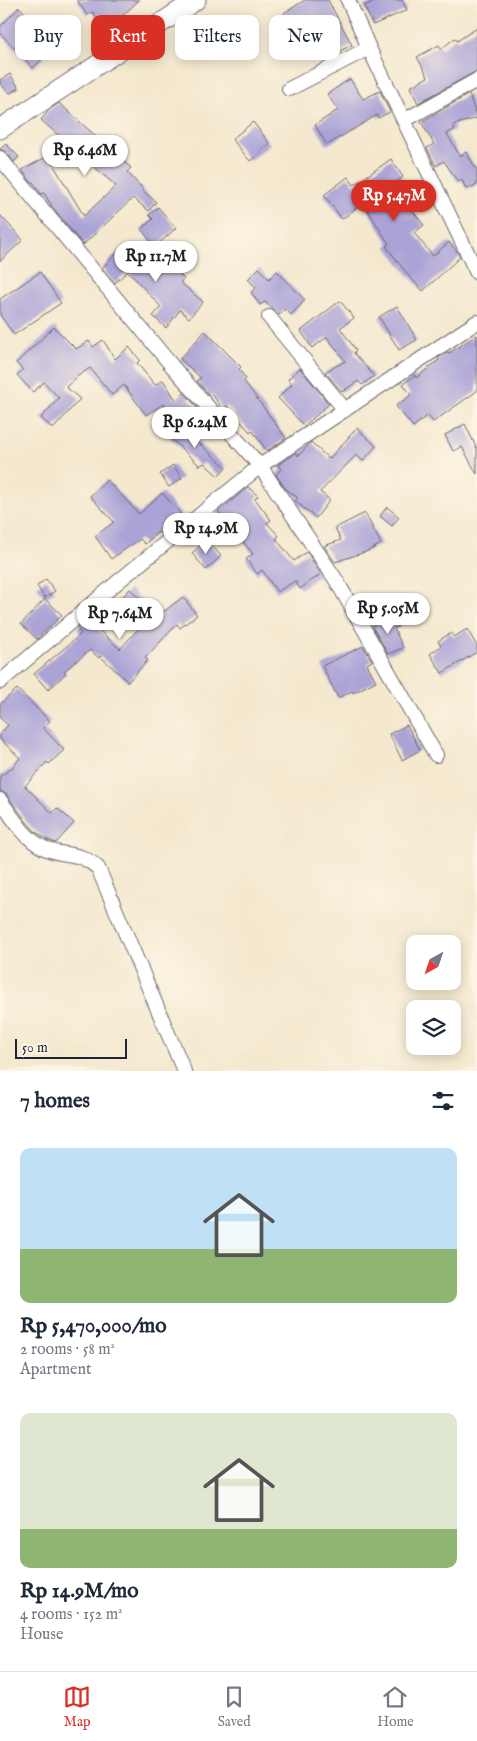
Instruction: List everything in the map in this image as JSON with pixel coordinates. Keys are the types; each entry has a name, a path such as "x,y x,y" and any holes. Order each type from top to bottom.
{"street":[{"path":"0,128 196,0"},
{"path":"348,0 369,48 477,273"},
{"path":"289,89 369,48"},
{"path":"405,120 477,80"},
{"path":"0,158 172,366 260,466 336,580 436,755"},
{"path":"269,318 345,410"},
{"path":"0,682 120,580 260,466 477,322"},
{"path":"0,800 30,840 46,849 82,856 98,868 184,1071"}],"building":[{"path":"77,0 139,0 123,15 95,15 93,12 87,15"},
{"path":"305,0 328,0 336,15 285,15 284,13"},
{"path":"377,0 402,0 407,10 373,25 364,6"},
{"path":"19,7 28,15 15,15 15,49 0,33 0,27"},
{"path":"340,22 352,45 340,51"},
{"path":"477,28 477,71 418,103 410,87 428,77 417,57 439,45 441,49 455,38 457,41"},
{"path":"25,60 41,60 33,68"},
{"path":"10,74 19,88 10,93 0,84 0,80"},
{"path":"350,79 363,99 380,91 390,112 378,118 377,115 327,145 315,125 338,110 327,94"},
{"path":"469,94 477,118 453,125 455,129 447,134 460,156 466,152 477,170 477,185 466,189 462,180 458,182 444,161 436,166 427,148 434,144 421,122"},
{"path":"59,103 131,168 127,172 142,190 156,202 149,211 133,198 83,245 53,208 44,193 41,194 22,170 48,156 84,216 116,186 41,120 50,109"},
{"path":"253,122 270,144 250,161 232,139"},
{"path":"6,144 19,157 14,162 6,152 0,149"},
{"path":"391,159 403,177 393,184 414,206 411,209 424,225 414,233 433,256 449,242 460,257 423,291 386,246 389,244 363,203 342,219 324,195 348,177 354,185"},
{"path":"158,207 176,228 155,247 141,229 153,219 149,215"},
{"path":"0,215 23,240 0,261"},
{"path":"124,246 142,265 155,248 184,279 180,282 203,302 189,318 180,310 166,328 153,316 161,307 128,271 115,283 102,268"},
{"path":"259,268 269,279 277,271 305,300 291,315 285,309 279,315 265,302 260,305 251,292 256,288 248,279"},
{"path":"40,272 61,303 14,335 0,315 0,299"},
{"path":"340,301 354,318 340,328 356,350 354,353 374,376 362,385 358,381 342,392 325,372 345,361 327,337 312,348 301,331"},
{"path":"397,306 417,340 399,350 379,317"},
{"path":"54,327 76,349 89,341 93,347 103,340 115,359 129,347 140,360 137,363 155,385 163,380 176,400 184,393 197,407 180,423 163,404 146,415 124,385 112,395 90,368 66,387 80,399 53,429 41,418 59,398 44,382 33,392 17,375 23,370 16,363"},
{"path":"205,331 241,367 239,369 246,379 244,381 286,438 267,451 252,430 250,432 227,406 223,410 212,394 210,396 197,381 201,378 180,359"},
{"path":"477,335 477,391 433,422 428,415 413,427 396,406 411,395 403,384 415,375 416,378 439,360 438,358"},
{"path":"300,368 329,404 304,426 278,398 292,384 288,379"},
{"path":"176,423 226,467 218,476 204,463 200,466 166,434"},
{"path":"465,424 477,449 477,474 462,447 453,451 445,435"},
{"path":"357,428 376,446 363,461 356,455 320,492 330,500 316,518 295,501 298,498 285,488 276,475 281,469 278,465 296,453 298,456 311,442 329,459"},
{"path":"173,465 182,478 169,487 160,474"},
{"path":"107,480 139,514 162,493 181,514 160,534 158,532 145,544 140,539 111,559 95,536 114,522 90,496"},
{"path":"248,487 258,496 255,499 271,520 267,523 279,536 276,539 294,561 307,552 321,574 300,589 295,581 277,592 262,570 257,574 246,559 253,554 218,512"},
{"path":"387,507 399,517 392,526 380,516"},
{"path":"365,513 381,544 368,551 335,562 324,546 341,540 335,528"},
{"path":"207,540 221,556 206,570 192,553"},
{"path":"46,579 55,591 45,598 37,586"},
{"path":"130,589 158,616 183,597 197,615 180,628 177,624 145,658 148,660 128,682 100,656 99,658 90,650 64,671 66,673 48,690 34,674 81,634 77,628 90,617 99,630 120,649 141,626 117,603"},
{"path":"45,599 62,615 37,639 21,624"},
{"path":"393,617 398,627 394,628 403,648 388,654 372,626"},
{"path":"467,629 477,646 477,652 442,673 430,654 441,646 438,641 451,633 454,637"},
{"path":"363,646 372,661 367,664 376,681 353,693 352,691 338,698 322,666"},
{"path":"17,689 50,721 43,728 64,750 49,764 47,762 25,786 52,813 57,808 74,823 56,843 36,832 7,795 0,791 0,776 12,768 20,758 0,739 0,734 8,725 0,718 0,704"},
{"path":"407,725 420,750 402,760 389,734"}]}
